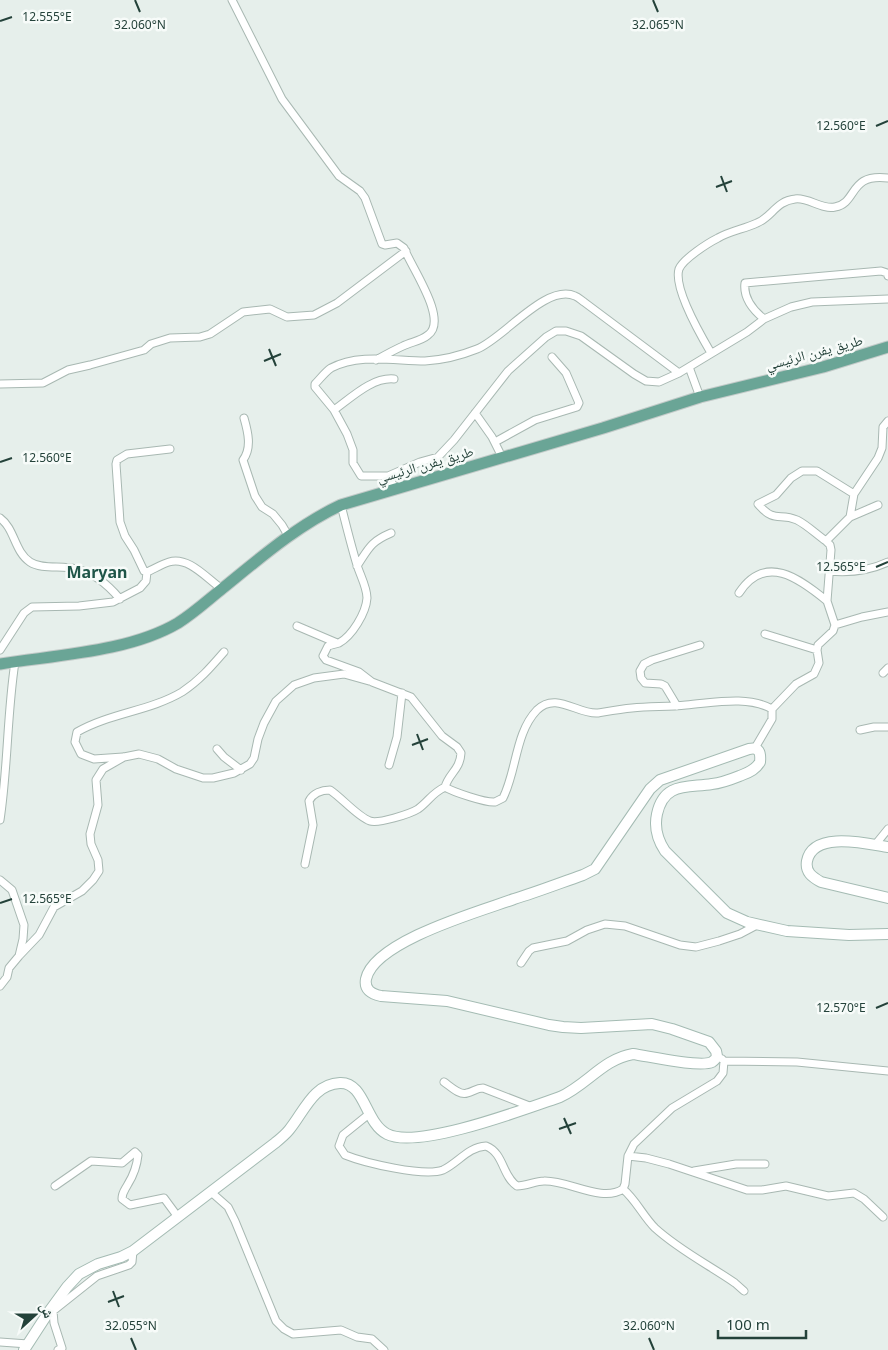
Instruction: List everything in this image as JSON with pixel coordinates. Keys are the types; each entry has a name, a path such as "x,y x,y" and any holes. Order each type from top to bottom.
{"main road":[{"name":"طريق يفرن الرئيسي","path":"0,664 112,647 160,632 195,612 290,537 323,513 341,504 603,428 700,397 888,348"}],"street":[{"path":"232,0 282,99 339,176 360,191 365,198 382,244 402,245 434,311 434,329 426,337 402,346 376,360"},
{"path":"711,353 694,325 678,277 680,267 687,260 718,237 760,222 778,205 786,201 796,198 835,207 843,204 864,179 888,178"},
{"path":"0,384 43,383 68,370 144,350 151,344 170,338 200,337 210,334 243,312 270,309 287,317 314,315 337,303 406,251"},
{"path":"764,319 757,314 747,300 744,290 745,283 881,271 887,273 888,276"},
{"path":"679,373 574,295 565,294 553,297 533,307 489,343 477,349 428,361 367,359 352,361 331,368 315,384 315,387 334,410 347,434 353,450 353,463 361,476 388,476 420,462 438,457 454,440 508,371 546,337 556,331 566,331 581,336 646,381 660,382 679,373 764,319 791,307 812,302 888,299"},
{"path":"495,442 535,420 578,406 579,403 566,373 552,357"},
{"path":"689,366 700,397"},
{"path":"334,410 376,382 394,379"},
{"path":"475,413 495,442 502,457"},
{"path":"244,418 248,432 248,446 243,460 255,496 262,507 273,514 290,537"},
{"path":"850,518 854,494 878,458 882,448 883,426 888,421"},
{"path":"147,572 144,571 137,559 120,522 116,464 117,460 127,454 170,449"},
{"path":"369,1114 343,1135 339,1146 345,1155 406,1170 431,1173 452,1165 474,1148 486,1146 496,1154 510,1179 517,1186 544,1180 602,1193 614,1193 624,1189 628,1156 634,1144 672,1108 721,1077 723,1073 721,1058 709,1042 672,1029 652,1024 581,1028 549,1025 447,1001 381,996 373,994 366,984 369,971 386,953 413,938 454,920 590,872 599,864 650,789 660,780 755,748 772,719 772,709 796,684 814,674 819,663 816,650 822,640 833,631 834,625 827,601 830,545 803,524 794,519 775,517 758,504 776,495 791,478 802,471 818,471 854,494"},
{"path":"388,476 395,488"},
{"path":"341,504 367,599 364,608 347,637 328,646 323,656 326,660 359,672 372,682"},
{"path":"826,541 850,518 878,505"},
{"path":"0,518 7,524 21,554 31,563 75,568 86,572 111,588 120,599"},
{"path":"357,566 370,545 377,539 391,533"},
{"path":"147,572 170,561 182,561 222,589"},
{"path":"829,571 865,570 888,562"},
{"path":"739,593 746,583 755,576 775,571 784,573 812,588 827,601"},
{"path":"0,650 24,613 32,608 113,602 140,588 146,582 147,572"},
{"path":"834,625 888,612"},
{"path":"297,626 337,643"},
{"path":"765,634 816,650"},
{"path":"678,706 665,686 645,683 641,678 640,672 644,664 652,660 700,645"},
{"path":"224,652 199,679 181,692 154,705 109,718 77,732 75,742 81,754 94,758 132,755 148,756 167,762 176,769 203,778 219,777 241,770 250,764 254,758 261,731 276,701 294,685 314,678 344,674 372,682 411,697 442,736 457,747 461,753 459,766 445,787 432,794 416,810 395,818 374,822 366,819 330,790 315,794 309,801 313,825 305,864"},
{"path":"0,820 6,775 9,708 15,662"},
{"path":"389,765 397,737 402,693"},
{"path":"445,787 466,796 495,802 503,798 528,720 543,705 562,702 583,711 596,713 631,708 735,701 765,704 772,709"},
{"path":"860,730 888,727"},
{"path":"755,748 761,757 759,765 752,770 724,782 680,787 666,794 657,813 655,824 656,833 665,851 716,902 735,918 787,931 849,935 888,934"},
{"path":"218,749 224,757 241,770"},
{"path":"0,986 7,977 10,968 39,935 54,907 82,891 99,871 98,860 91,844 90,834 98,805 96,780 103,769 124,757"},
{"path":"875,845 888,829"},
{"path":"888,847 841,841 820,846 807,861 808,870 812,877 821,882 888,898"},
{"path":"0,880 12,890 24,925 20,956"},
{"path":"521,964 533,948 567,941 587,930 606,924 624,926 680,945 696,947 726,939 757,925"},
{"path":"0,1342 26,1347 66,1287 79,1274 98,1264 133,1251 288,1132 312,1096 330,1085 342,1083 357,1090 377,1127 385,1133 392,1137 413,1138 446,1133 560,1097 576,1090 606,1064 616,1058 633,1054 704,1064 721,1058 797,1062 888,1071"},
{"path":"444,1082 462,1094 476,1088 483,1088 532,1107"},
{"path":"54,1186 91,1162 122,1163 135,1152 138,1155 136,1164 128,1185 122,1194 122,1199 130,1205 164,1198 178,1217"},
{"path":"628,1156 646,1158 747,1190 762,1190 786,1186 828,1196 854,1193 864,1199 883,1217"},
{"path":"694,1172 736,1164 765,1164"},
{"path":"624,1189 630,1194 645,1217 662,1234 744,1291"},
{"path":"211,1192 228,1208 235,1221 276,1321 284,1330 293,1334 341,1330 357,1337 372,1340 384,1350"},
{"path":"58,1350 62,1348 54,1323 53,1310 97,1276 129,1265 132,1262 133,1251"}],"district":[{"name":"Maryan","path":"97,572"}]}
